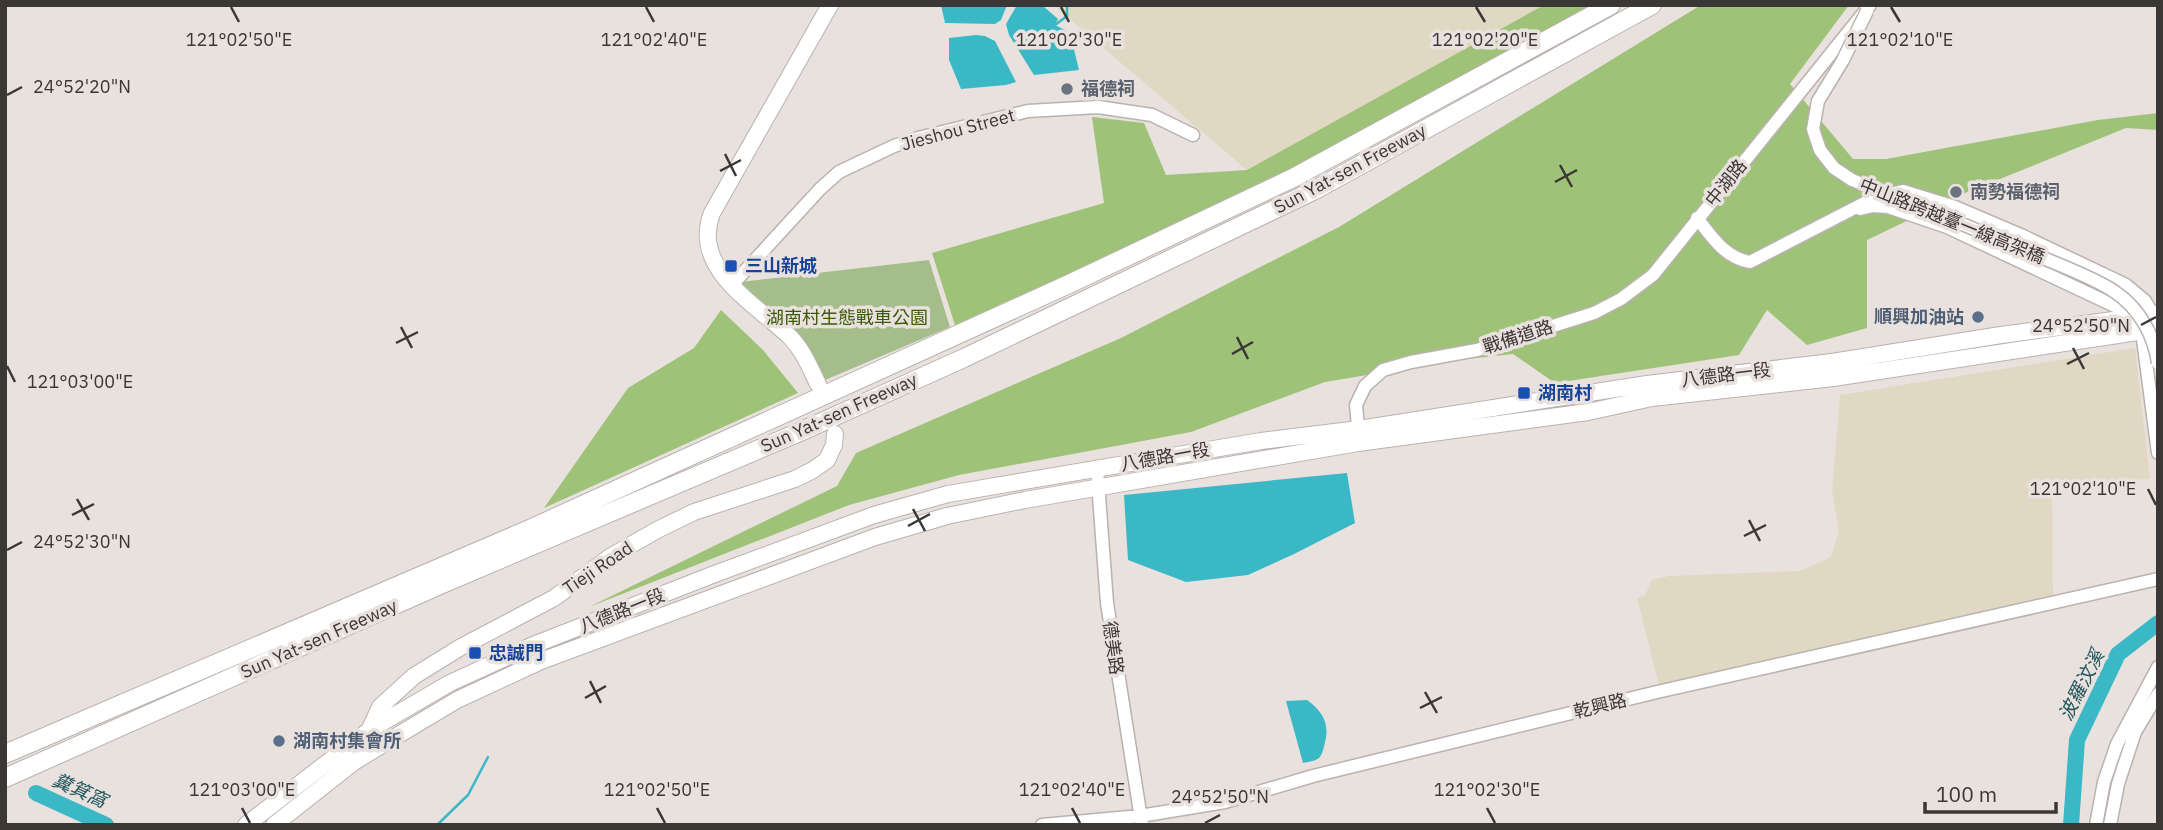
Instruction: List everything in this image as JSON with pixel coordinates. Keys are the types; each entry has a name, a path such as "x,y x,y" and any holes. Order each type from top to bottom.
{"highway":[{"name":"Sun Yat-sen Freeway","path":"5,754 532,528 1056,289 1293,178 1611,5"},
{"name":"Sun Yat-sen Freeway","path":"5,778 442,584 802,431 964,358 1313,191 1652,5"}],"main road":[{"path":"818,384 792,340 731,286 715,264 708,244 706,226 830,5"},
{"name":"八德路一段","path":"274,825 354,762 457,700 541,662 875,537 947,516 1359,436 1647,384 1832,362 2129,318 2154,323"},
{"name":"八德路一段","path":"246,825 371,729 450,683 531,646 712,575 874,515 948,494 1261,441 1359,436 1588,412 1652,398 1833,378 2154,323"},
{"name":"Tieji Road","path":"354,762 380,707 414,676 461,647 554,598 610,557 657,530 694,512 795,480 813,470 827,460 834,445 835,433"}],"street":[{"name":"中湖路","path":"1868,8 1697,218 1727,252 1738,260 1750,262 1876,197 1903,191 1955,207 2126,285 2145,301 2154,323"},
{"name":"中山路跨越臺一線高架橋","path":"1868,8 1843,60 1818,101 1813,129 1820,150 1834,168 1852,180 1998,238 2114,291 2134,308 2146,326 2152,336 2158,363"},
{"name":"Jieshou Street","path":"731,286 820,189 839,172 894,146 918,138 1028,111 1098,107 1152,115 1193,135"},
{"name":"中湖路","path":"1849,212 1874,206 1888,206 1947,227 2117,307 2129,318"},
{"name":"戰備道路","path":"1359,436 1356,405 1365,386 1383,370 1477,350 1594,313 1621,299 1653,275 1697,218"},
{"path":"2154,323 2158,453"},
{"name":"德美路","path":"1097,469 1107,603 1141,820"},
{"name":"乾興路","path":"1042,825 1141,820 1224,802 1313,776 1657,692 2158,579"},
{"path":"2096,825 2104,782 2117,744 2158,667"},
{"path":"2110,825 2118,784 2135,732 2156,699"}],"shaded area":[{"path":"1053,5 1544,5 1247,170"},
{"path":"2135,348 2150,479 2052,486 2053,598 1660,689 1637,598 1645,595 1652,580 1669,576 1800,571 1831,557 1839,531 1832,491 1840,395"}],"green space":[{"path":"1544,5 1594,5 1252,191 955,325 932,253 1104,203 1092,117 1144,123 1166,175 1247,170"},
{"path":"1701,5 1849,5 1790,84 1853,159 1886,159 2098,120 2158,113 2158,130 2126,128 1965,193 1867,240 1867,328 1807,345 1767,310 1739,355 1555,383 1513,354 1458,360 1325,382 1191,432 959,475 849,505 589,607 837,486 856,453 1121,338 1339,227"},
{"name":"湖南村生態戰車公園","path":"929,260 950,327 825,380 797,333 740,282"},
{"path":"721,310 763,350 798,393 544,508 628,388 694,348"}],"water":[{"path":"941,5 1007,5 1001,20 995,24 945,23"},
{"path":"1017,5 1042,5 1058,19 1055,25 1071,37 1079,70 1034,75 1009,35 1006,24"},
{"path":"976,35 995,41 1016,82 961,89 949,60 949,38"},
{"path":"1347,473 1355,523 1248,575 1186,582 1128,560 1124,495"},
{"path":"1307,700 1324,718 1326,735 1319,758 1303,763 1286,701"}],"waterway":[{"path":"1055,25 1067,16 1067,5"},
{"name":"波羅汶溪","path":"2071,825 2077,740 2118,654 2158,623"},
{"path":"437,825 468,795 488,757"},
{"name":"糞箕窩","path":"36,793 106,825"}],"place":[{"name":"福德祠","path":"1067,89"},
{"name":"南勢福德祠","path":"1956,192"},
{"name":"三山新城","path":"731,266"},
{"name":"順興加油站","path":"1978,317"},
{"name":"湖南村","path":"1524,393"},
{"name":"忠誠門","path":"475,653"},
{"name":"湖南村集會所","path":"279,741"}]}
